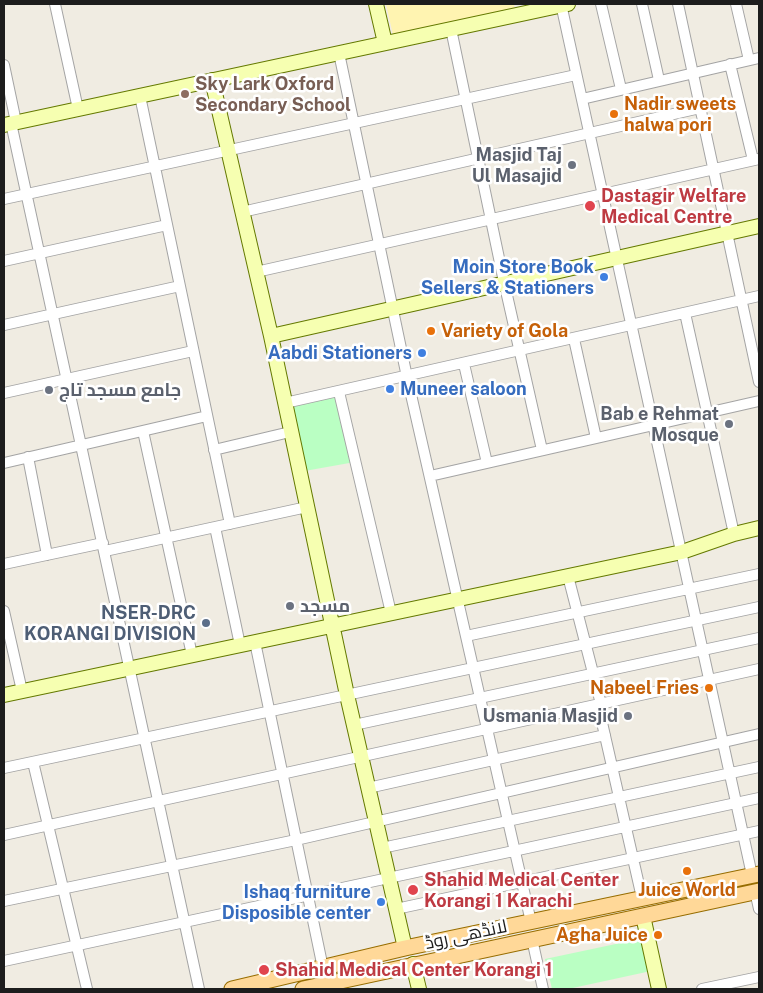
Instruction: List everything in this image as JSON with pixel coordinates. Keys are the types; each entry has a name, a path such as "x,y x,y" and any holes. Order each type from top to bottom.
{"main road":[{"name":"لانڈھی روڈ","path":"232,989 405,948 756,875"},
{"name":"لانڈھی روڈ","path":"303,989 757,891"}],"street":[{"path":"55,4 78,109"},
{"path":"376,4 385,43"},
{"path":"11,123 563,4 576,75 736,803 743,834 756,875"},
{"path":"600,4 621,89"},
{"path":"642,4 659,80"},
{"path":"678,4 759,382"},
{"path":"582,99 754,59 736,4"},
{"path":"452,29 490,218 542,450"},
{"path":"339,53 407,376 531,922"},
{"path":"256,272 490,218 756,160 730,64"},
{"path":"4,65 11,123 186,922 199,989"},
{"path":"4,199 576,75"},
{"path":"212,80 271,336 347,695 405,948"},
{"path":"140,96 230,524"},
{"path":"242,212 700,108"},
{"path":"4,261 167,225"},
{"path":"271,336 759,226"},
{"path":"4,325 180,286"},
{"path":"285,403 759,296"},
{"path":"685,313 734,534"},
{"path":"574,339 596,438"},
{"path":"4,392 194,351"},
{"path":"464,364 487,463"},
{"path":"339,392 390,613"},
{"path":"430,476 759,401"},
{"path":"4,463 207,416"},
{"path":"143,431 192,655"},
{"path":"214,450 290,432"},
{"path":"28,457 47,555"},
{"path":"4,564 47,555 166,538 307,507"},
{"path":"215,527 240,645"},
{"path":"4,695 682,552 734,534 759,528"},
{"path":"466,636 578,614 759,574"},
{"path":"568,576 600,704 605,735 642,898"},
{"path":"4,768 759,607"},
{"path":"4,611 22,691"},
{"path":"354,725 759,638"},
{"path":"255,642 327,984"},
{"path":"4,835 759,670"},
{"path":"4,901 296,840 759,734"},
{"path":"368,788 605,735"},
{"path":"33,762 87,989"},
{"path":"382,848 508,823 759,767"},
{"path":"4,961 759,798"},
{"path":"396,909 759,831"},
{"path":"757,891 759,909"},
{"path":"643,916 659,989"},
{"path":"532,939 543,989"},
{"path":"413,964 419,989"},
{"path":"702,989 759,977"}],"sand":[{"path":"386,4 514,4 515,11 393,35"}],"green space":[{"path":"339,392 355,462 299,472 285,403"},
{"path":"644,938 651,971 568,989 552,989 545,959"}],"place":[{"name":"Sky Lark Oxford Secondary School","path":"185,94"},
{"name":"Nadir sweets halwa pori","path":"614,114"},
{"name":"Masjid Taj Ul Masajid","path":"572,165"},
{"name":"Dastagir Welfare Medical Centre","path":"590,206"},
{"name":"Moin Store Book Sellers & Stationers","path":"604,277"},
{"name":"Variety of Gola","path":"431,331"},
{"name":"Aabdi Stationers","path":"422,353"},
{"name":"Muneer saloon","path":"390,389"},
{"name":"جامع مسجد تاج","path":"49,390"},
{"name":"Bab e Rehmat Mosque","path":"729,424"},
{"name":"مسجد","path":"290,606"},
{"name":"NSER-DRC KORANGI DIVISION","path":"206,623"},
{"name":"Nabeel Fries","path":"709,688"},
{"name":"Usmania Masjid","path":"628,716"},
{"name":"Juice World","path":"687,871"},
{"name":"Shahid Medical Center Korangi 1 Karachi","path":"413,890"},
{"name":"Ishaq furniture Disposible center","path":"381,902"},
{"name":"Agha Juice","path":"658,935"},
{"name":"Shahid Medical Center Korangi 1","path":"264,970"}]}
